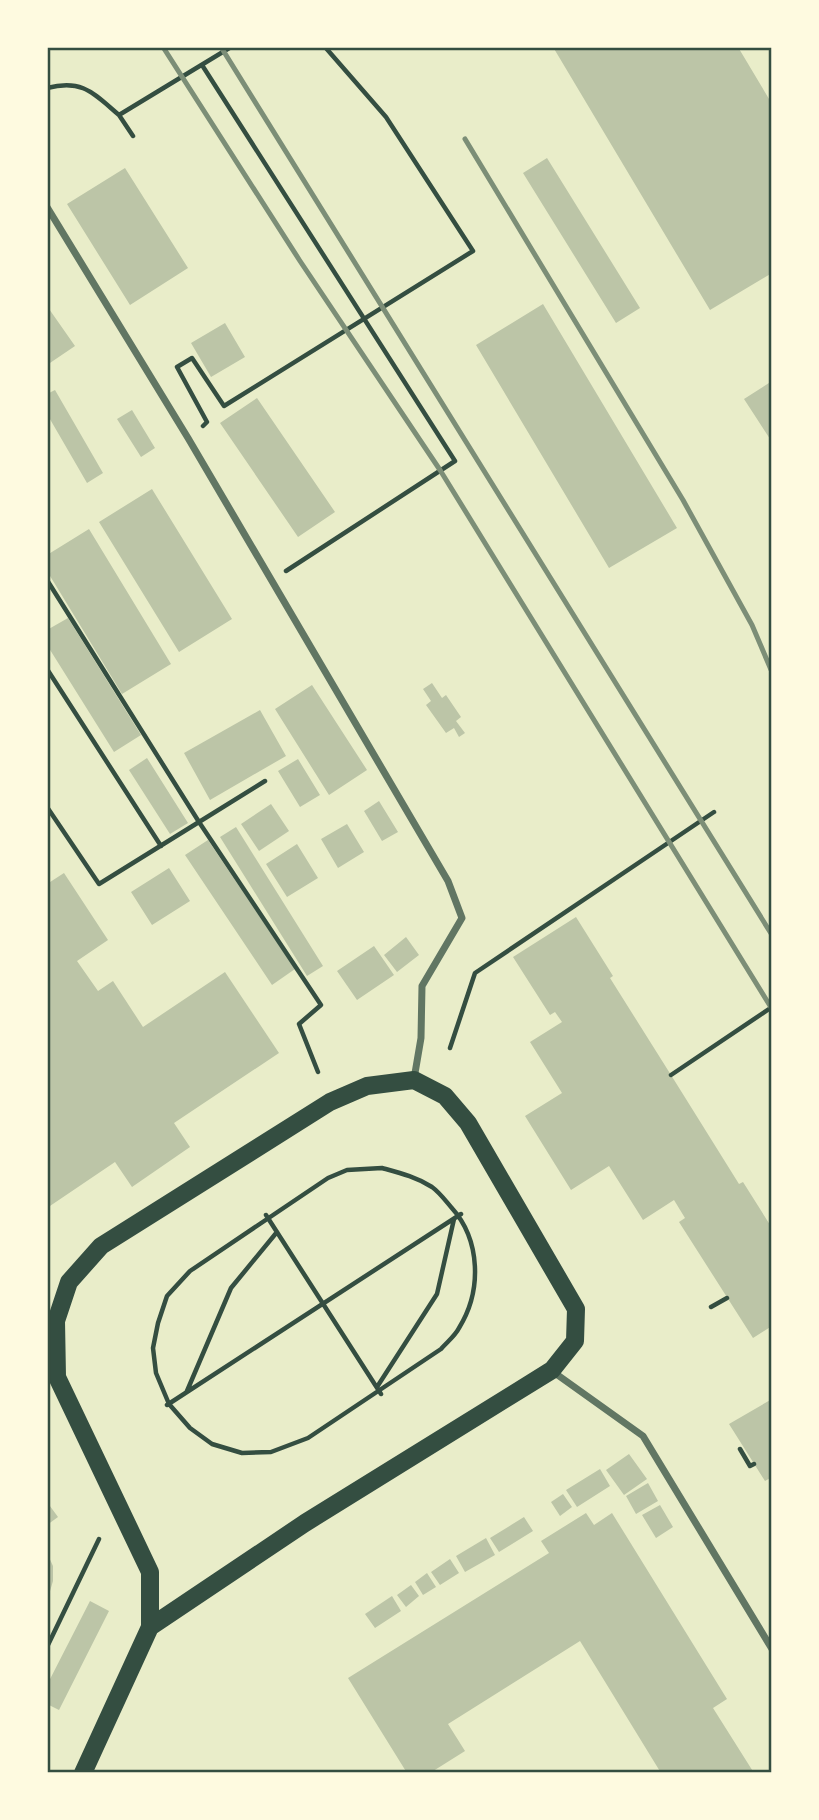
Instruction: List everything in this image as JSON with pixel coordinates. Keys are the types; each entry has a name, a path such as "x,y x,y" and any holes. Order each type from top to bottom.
{"main road":[{"path":"83,1773 150,1628 150,1572 57,1377 55,1321 69,1282 101,1246 330,1102 367,1086 414,1080 444,1096 468,1123 576,1309 575,1341 552,1370 305,1523 150,1628"}],"street":[{"path":"47,206 188,438 447,881 462,918 422,986 421,1038 414,1080"},
{"path":"552,1370 643,1436 772,1648"}],"path":[{"path":"119,115 231,47"},
{"path":"207,422 177,367 192,358 224,405 473,251 386,117 325,47"},
{"path":"202,65 454,461 271,580"},
{"path":"47,88 66,83 91,91 119,115 133,136"},
{"path":"363,319 414,396"},
{"path":"47,580 199,822 321,1005 299,1024 318,1072"},
{"path":"47,669 161,846"},
{"path":"47,807 99,884 265,781"},
{"path":"450,1048 475,973 713,812"},
{"path":"671,1075 772,1007"},
{"path":"382,1168 410,1175 435,1189 458,1216 472,1243 477,1272 472,1301 459,1329 441,1349 308,1438 271,1452 242,1453 212,1444 190,1428 168,1404 156,1373 153,1348 167,1296 190,1270 267,1217 328,1178 347,1170 382,1168"},
{"path":"168,1404 458,1216"},
{"path":"379,1390 437,1294 458,1216"},
{"path":"267,1217 379,1390"},
{"path":"186,1392 231,1289 277,1232"},
{"path":"711,1307 727,1298"},
{"path":"740,1450 750,1466 754,1464"},
{"path":"47,1647 99,1539"}],"building":[{"path":"553,47 738,47 772,104 772,273 710,310"},
{"path":"547,158 640,308 616,323 523,173"},
{"path":"125,168 188,268 130,305 67,204"},
{"path":"543,304 677,528 609,568 476,345"},
{"path":"47,306 75,346 47,365"},
{"path":"225,323 245,357 211,377 191,343"},
{"path":"772,381 772,442 744,399"},
{"path":"55,390 103,473 87,483 47,414 47,394"},
{"path":"257,398 335,512 298,537 220,423"},
{"path":"132,410 155,448 141,457 117,419"},
{"path":"152,489 232,619 179,652 99,522"},
{"path":"89,529 171,664 122,694 47,571 47,555"},
{"path":"68,618 141,735 114,752 47,645 47,630"},
{"path":"432,683 442,698 446,695 461,717 456,721 465,733 459,737 454,728 446,733 426,705 431,701 423,689"},
{"path":"312,685 367,770 329,795 275,709"},
{"path":"260,710 286,756 210,800 184,753"},
{"path":"147,758 188,823 170,834 129,770"},
{"path":"298,759 320,795 300,807 278,771"},
{"path":"379,801 398,832 382,841 364,811"},
{"path":"271,804 289,831 259,851 241,824"},
{"path":"347,824 364,852 338,868 321,839"},
{"path":"236,827 323,966 307,976 220,837"},
{"path":"208,840 295,969 272,985 185,855"},
{"path":"297,844 318,878 287,897 266,864"},
{"path":"169,868 190,901 152,925 131,892"},
{"path":"64,873 108,940 77,961 98,991 113,981 143,1027 225,972 279,1053 174,1123 190,1147 132,1187 115,1162 47,1208 47,884"},
{"path":"576,917 613,976 610,978 739,1184 743,1182 772,1228 772,1326 753,1338 679,1222 685,1218 674,1200 643,1220 609,1166 571,1190 525,1116 562,1093 530,1042 562,1022 555,1012 550,1015 513,957"},
{"path":"406,937 419,955 397,972 384,955"},
{"path":"374,946 394,975 357,1000 337,971"},
{"path":"772,1399 772,1477 765,1481 729,1424"},
{"path":"629,1454 647,1479 624,1495 606,1470"},
{"path":"600,1469 610,1486 577,1507 566,1490"},
{"path":"648,1483 658,1501 636,1514 626,1496"},
{"path":"563,1494 572,1507 560,1516 551,1502"},
{"path":"47,1502 58,1517 47,1525"},
{"path":"660,1505 673,1527 656,1538 642,1515"},
{"path":"586,1513 594,1525 612,1513 727,1699 713,1708 754,1773 661,1773 580,1641 448,1724 465,1751 430,1773 407,1773 348,1678 549,1553 541,1541"},
{"path":"524,1517 533,1531 499,1552 490,1538"},
{"path":"486,1538 495,1555 465,1572 456,1556"},
{"path":"47,1553 53,1566 53,1581 48,1598"},
{"path":"450,1559 459,1573 440,1585 431,1572"},
{"path":"427,1573 436,1587 423,1595 415,1582"},
{"path":"411,1585 419,1596 406,1607 397,1595"},
{"path":"392,1596 401,1611 375,1628 365,1614"},
{"path":"90,1601 109,1611 59,1710 47,1704 47,1685"}],"railway":[{"path":"163,47 300,261 440,470 772,1009"},
{"path":"221,47 772,935"},
{"path":"465,139 683,500 752,625 772,672"}]}
